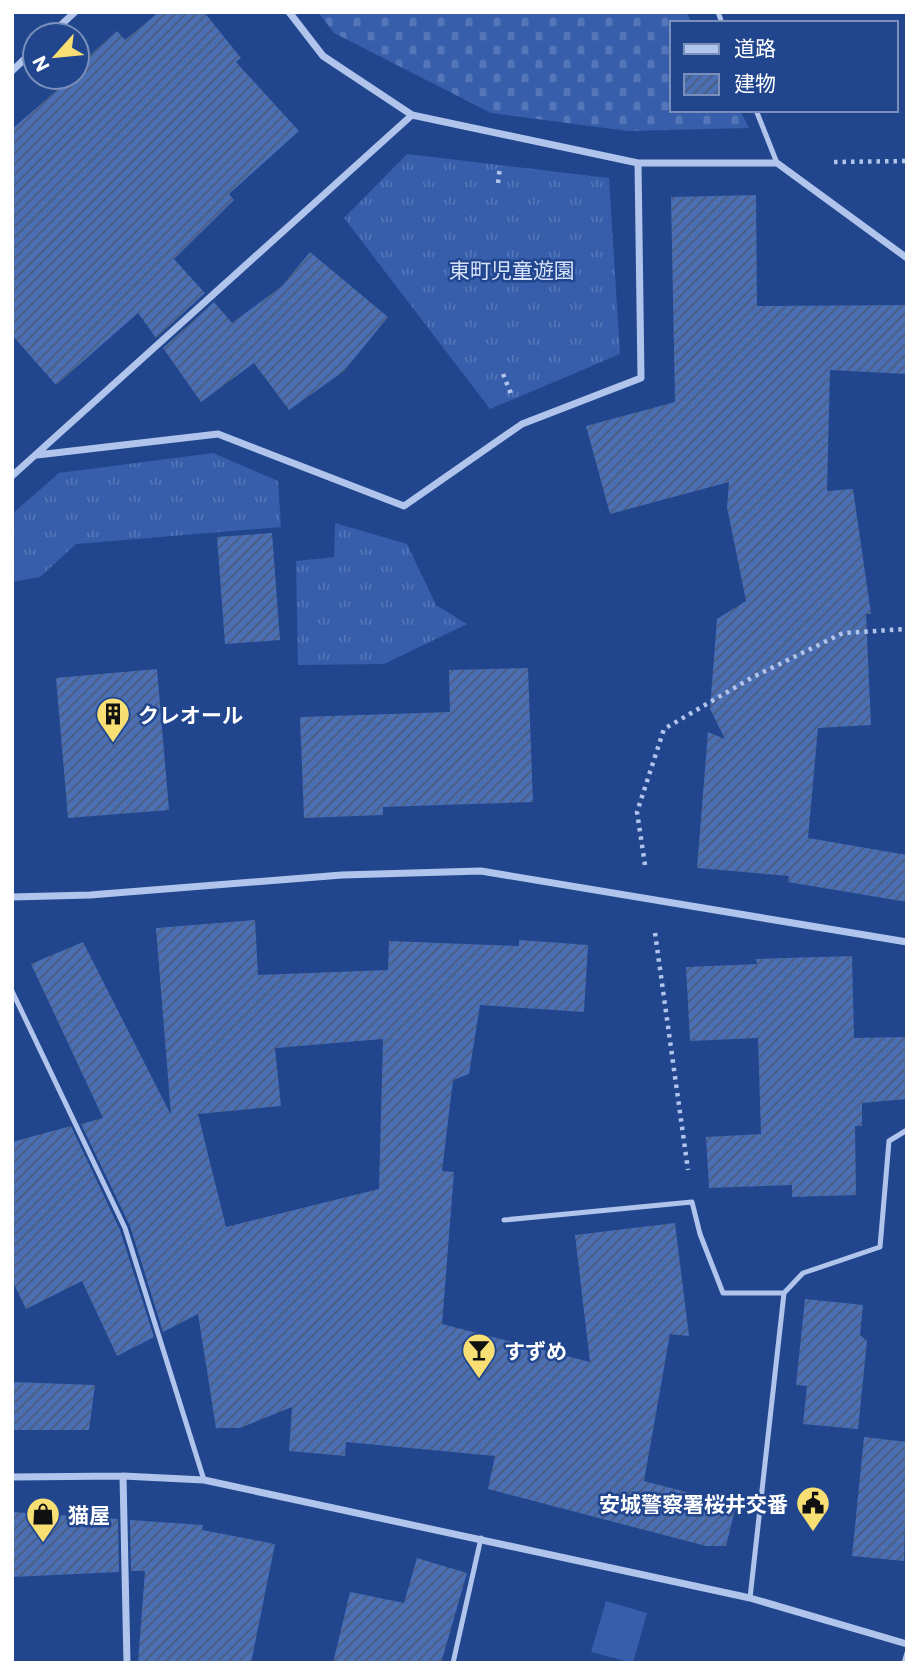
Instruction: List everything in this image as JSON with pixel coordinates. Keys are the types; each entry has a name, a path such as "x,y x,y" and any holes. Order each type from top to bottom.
{"street":[{"path":"289,12 323,56 412,115 638,163 777,163 907,258"},
{"path":"12,476 412,115"},
{"path":"37,455 218,434 404,506 522,424 642,379 638,163"},
{"path":"12,897 90,895 342,875 481,871 907,942"},
{"path":"123,1476 127,1663"},
{"path":"12,1477 123,1476 204,1480 750,1598 907,1644"}],"lane":[{"path":"757,112 777,163"},
{"path":"12,991 125,1228 204,1480"},
{"path":"750,1598 784,1293 803,1273 880,1247 889,1141 907,1130"},
{"path":"504,1220 692,1202 700,1234 723,1293 784,1293"},
{"path":"453,1663 481,1538"},
{"path":"904,1663 907,1653"}],"path":[{"path":"777,163 907,161"},
{"path":"692,1202 637,811 664,729 753,677 843,633 907,629"}],"green space":[{"path":"318,12 686,12 691,21 670,21 670,112 741,112 749,128 628,131 491,113 334,33"},
{"name":"東町児童遊園","path":"407,154 609,178 620,354 490,409 344,218"},
{"path":"213,453 278,481 281,527 76,544 40,577 12,582 12,514 59,473"},
{"path":"335,523 407,544 436,605 467,624 384,664 298,665 296,561 334,557"},
{"path":"606,1601 647,1613 633,1663 591,1652"}],"building":[{"path":"159,12 204,12 241,58 236,62 299,131 229,194 234,200 174,259 205,293 156,338 138,313 56,385 12,335 12,129 56,91 91,91 91,54 117,31 125,40"},
{"path":"756,195 757,306 907,305 907,374 830,370 827,491 853,489 871,614 866,614 871,725 818,728 808,838 907,855 907,902 788,882 789,876 697,868 708,732 725,739 710,709 717,619 746,601 727,507 729,482 610,514 586,426 675,402 671,197"},
{"path":"310,252 388,317 344,371 289,410 254,363 201,402 163,348 214,302 232,323 282,286"},
{"path":"272,533 280,640 225,644 217,537"},
{"path":"528,668 533,802 383,807 383,815 304,818 300,717 450,712 449,670"},
{"name":"クレオール","path":"157,669 169,810 68,818 56,678"},
{"path":"255,920 258,975 388,970 389,941 519,946 519,940 588,945 584,1012 480,1005 469,1074 453,1080 442,1171 454,1172 442,1324 590,1362 575,1235 675,1223 689,1336 670,1334 644,1481 736,1505 726,1546 706,1546 488,1489 495,1456 346,1442 345,1456 289,1451 292,1407 240,1428 216,1428 198,1314 163,1332 130,1226 81,1124 103,1118 31,964 83,942 171,1115 156,928","holes":["383,1039 379,1189 226,1227 198,1114 281,1106 275,1048"]},
{"path":"852,956 854,1038 907,1037 907,1099 862,1103 862,1126 855,1126 856,1195 792,1197 792,1185 709,1188 706,1137 761,1134 758,1038 690,1041 686,967 757,964 756,959"},
{"path":"71,1126 120,1230 154,1337 117,1356 82,1281 26,1309 12,1280 12,1142"},
{"path":"805,1299 863,1305 860,1335 867,1341 858,1429 803,1424 807,1386 796,1385"},
{"path":"12,1382 95,1385 89,1430 12,1430"},
{"path":"864,1437 907,1442 904,1561 852,1556"},
{"name":"猫屋","path":"12,1512 118,1519 119,1572 12,1577"},
{"path":"130,1520 203,1525 202,1530 275,1544 251,1663 138,1663 145,1571 131,1571"},
{"path":"417,1558 467,1573 441,1663 333,1663 350,1592 404,1603"}],"place":[{"name":"クレオール","path":"113,744"},
{"name":"すずめ","path":"479,1380"},
{"name":"安城警察署桜井交番","path":"813,1533"},
{"name":"猫屋","path":"43,1544"}]}
